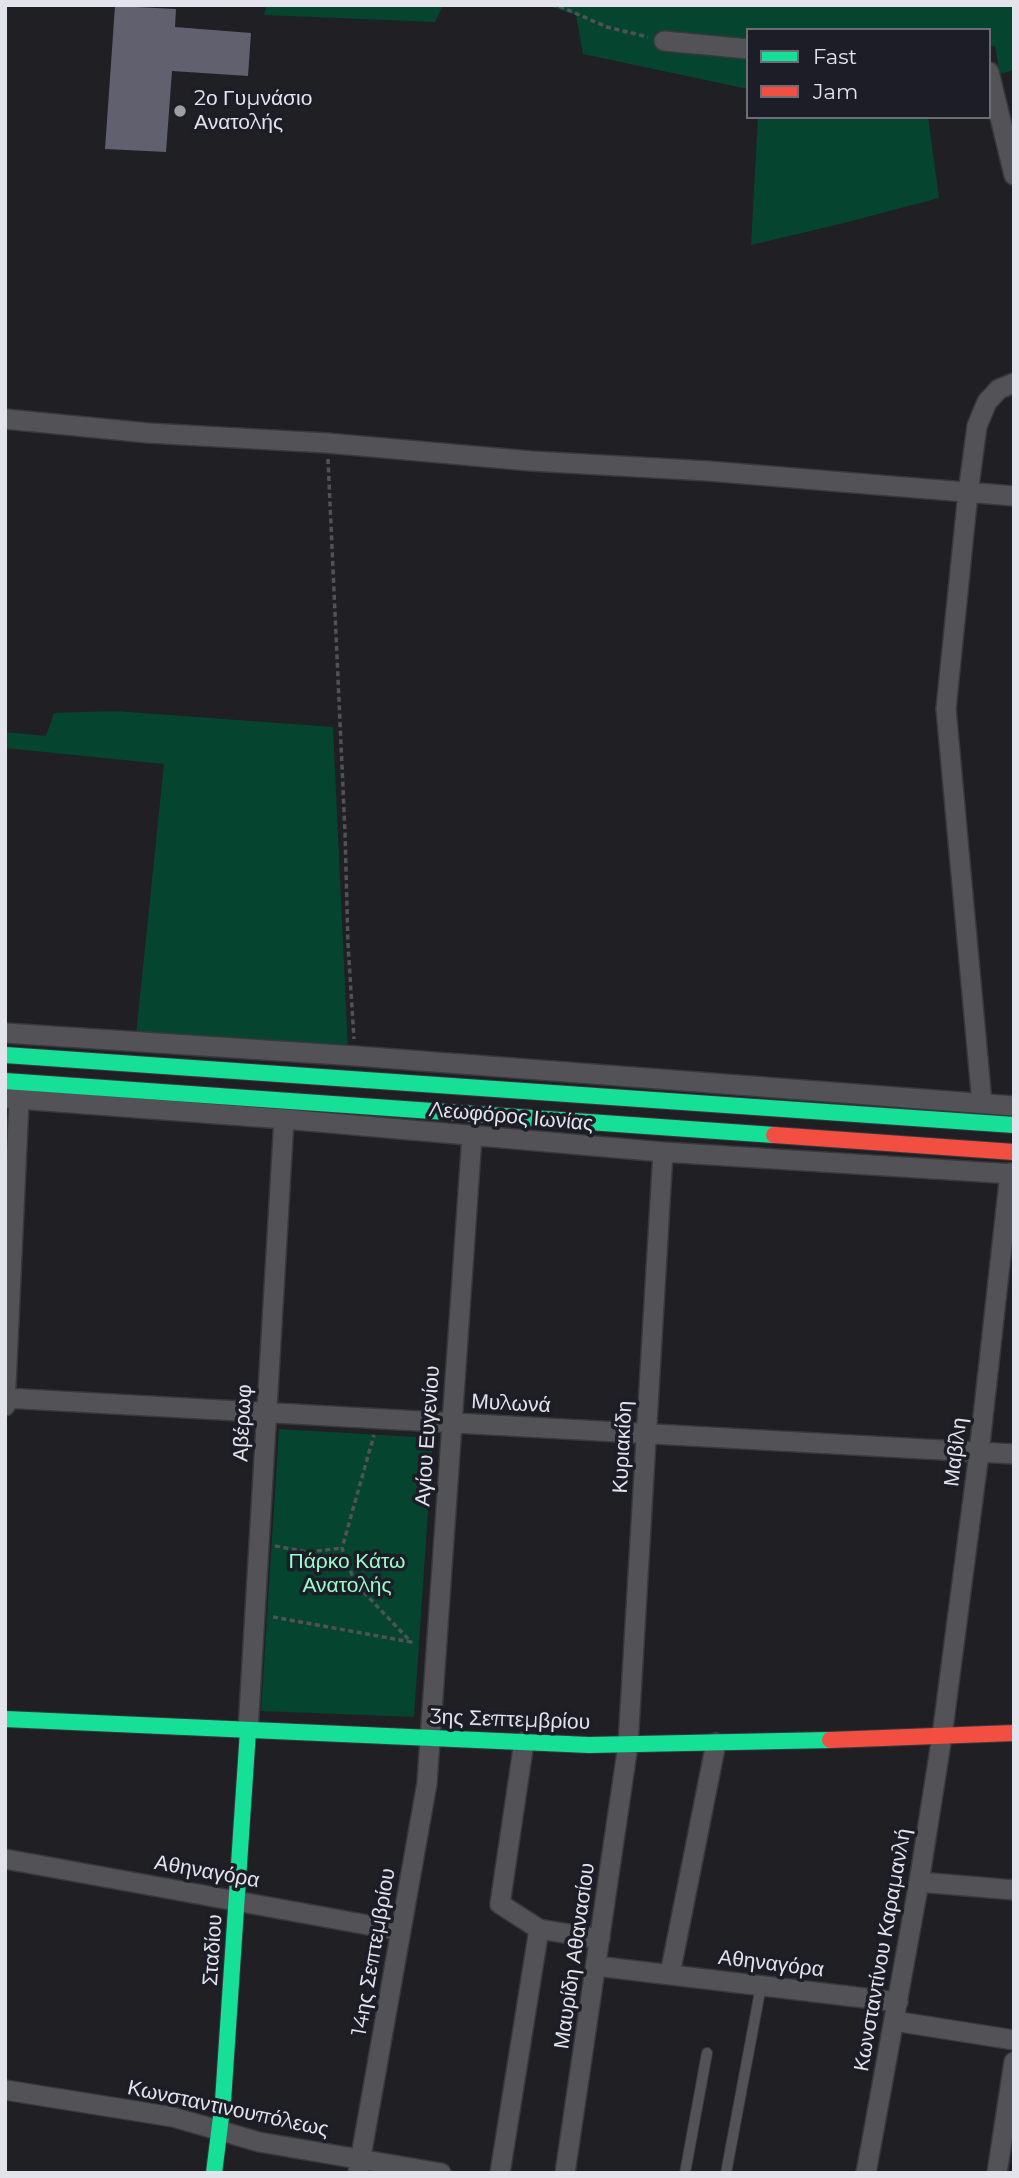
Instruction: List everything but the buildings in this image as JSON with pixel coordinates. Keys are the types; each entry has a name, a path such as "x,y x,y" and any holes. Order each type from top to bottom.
{"street":[{"path":"664,41 746,49"},
{"path":"991,80 1014,175"},
{"path":"982,1103 946,709 977,426 982,410 995,393 1014,383"},
{"path":"5,419 148,433 327,443 531,461 708,471 1014,496"},
{"path":"5,1033 356,1056 1014,1106"},
{"name":"Λεωφόρος Ιωνίας","path":"5,1055 1014,1125"},
{"name":"Λεωφόρος Ιωνίας","path":"5,1081 310,1100 1014,1152"},
{"path":"5,1406 12,1099"},
{"name":"Λεωφόρος Ιωνίας","path":"12,1099 284,1119 663,1152 1012,1174"},
{"name":"Αβέρωφ","path":"248,1731 284,1119"},
{"name":"Αγίου Ευγενίου","path":"430,1738 472,1136"},
{"name":"Κυριακίδη","path":"628,1745 663,1152"},
{"name":"Μαβίλη","path":"942,1736 1012,1174"},
{"name":"Μυλωνά","path":"5,1398 1014,1454"},
{"name":"3ης Σεπτεμβρίου","path":"5,1719 628,1745 1014,1733"},
{"name":"Σταδίου","path":"214,2173 220,2131 248,1731"},
{"name":"Κωνσταντίνου Καραμανλή","path":"866,2173 919,1882 942,1736"},
{"name":"14ης Σεπτεμβρίου","path":"359,2166 427,1783 430,1738"},
{"path":"524,1742 500,1904 538,1929 600,1939"},
{"path":"670,1974 716,1743"},
{"name":"Μαυρίδη Αθανασίου","path":"565,2173 628,1745"},
{"name":"Αθηναγόρα","path":"5,1858 401,1931"},
{"path":"919,1882 1014,1890"},
{"path":"500,2173 538,1929"},
{"name":"Αθηναγόρα","path":"596,1966 761,1986 896,2011 1014,2040"},
{"path":"997,2173 1014,2062"},
{"name":"Κωνσταντινουπόλεως","path":"5,2090 173,2117 259,2142 359,2166 441,2173"}],"lane":[{"path":"726,2173 761,1986"},
{"path":"685,2173 707,2053"}],"path":[{"path":"551,5 607,27 664,41"},
{"path":"327,443 333,529 348,944 356,1056"},
{"path":"255,1614 411,1642 355,1583 342,1548 378,1419"},
{"path":"259,1545 308,1552 342,1548"}],"green space":[{"path":"267,5 443,5 435,22 264,15"},
{"path":"546,5 1014,5 1014,70 1000,74 995,46 991,47 991,28 746,28 746,89 583,54 576,15"},
{"path":"758,119 928,119 939,198 751,245"},
{"path":"115,711 333,727 348,1051 136,1035 164,764 5,748 5,732 46,736 54,713"},
{"name":"Πάρκο Κάτω Ανατολής","path":"279,1429 433,1438 414,1717 261,1711"}],"traffic: fast":[{"path":"5,1055 1014,1125"},
{"path":"5,1081 774,1135"},
{"path":"5,1719 589,1745 830,1740"},
{"path":"214,2173 223,2101 248,1731"}],"traffic: jam":[{"path":"774,1135 1014,1152"},
{"path":"830,1740 1014,1733"}],"place":[{"name":"2ο Γυμνάσιο Ανατολής","path":"180,111"}]}
